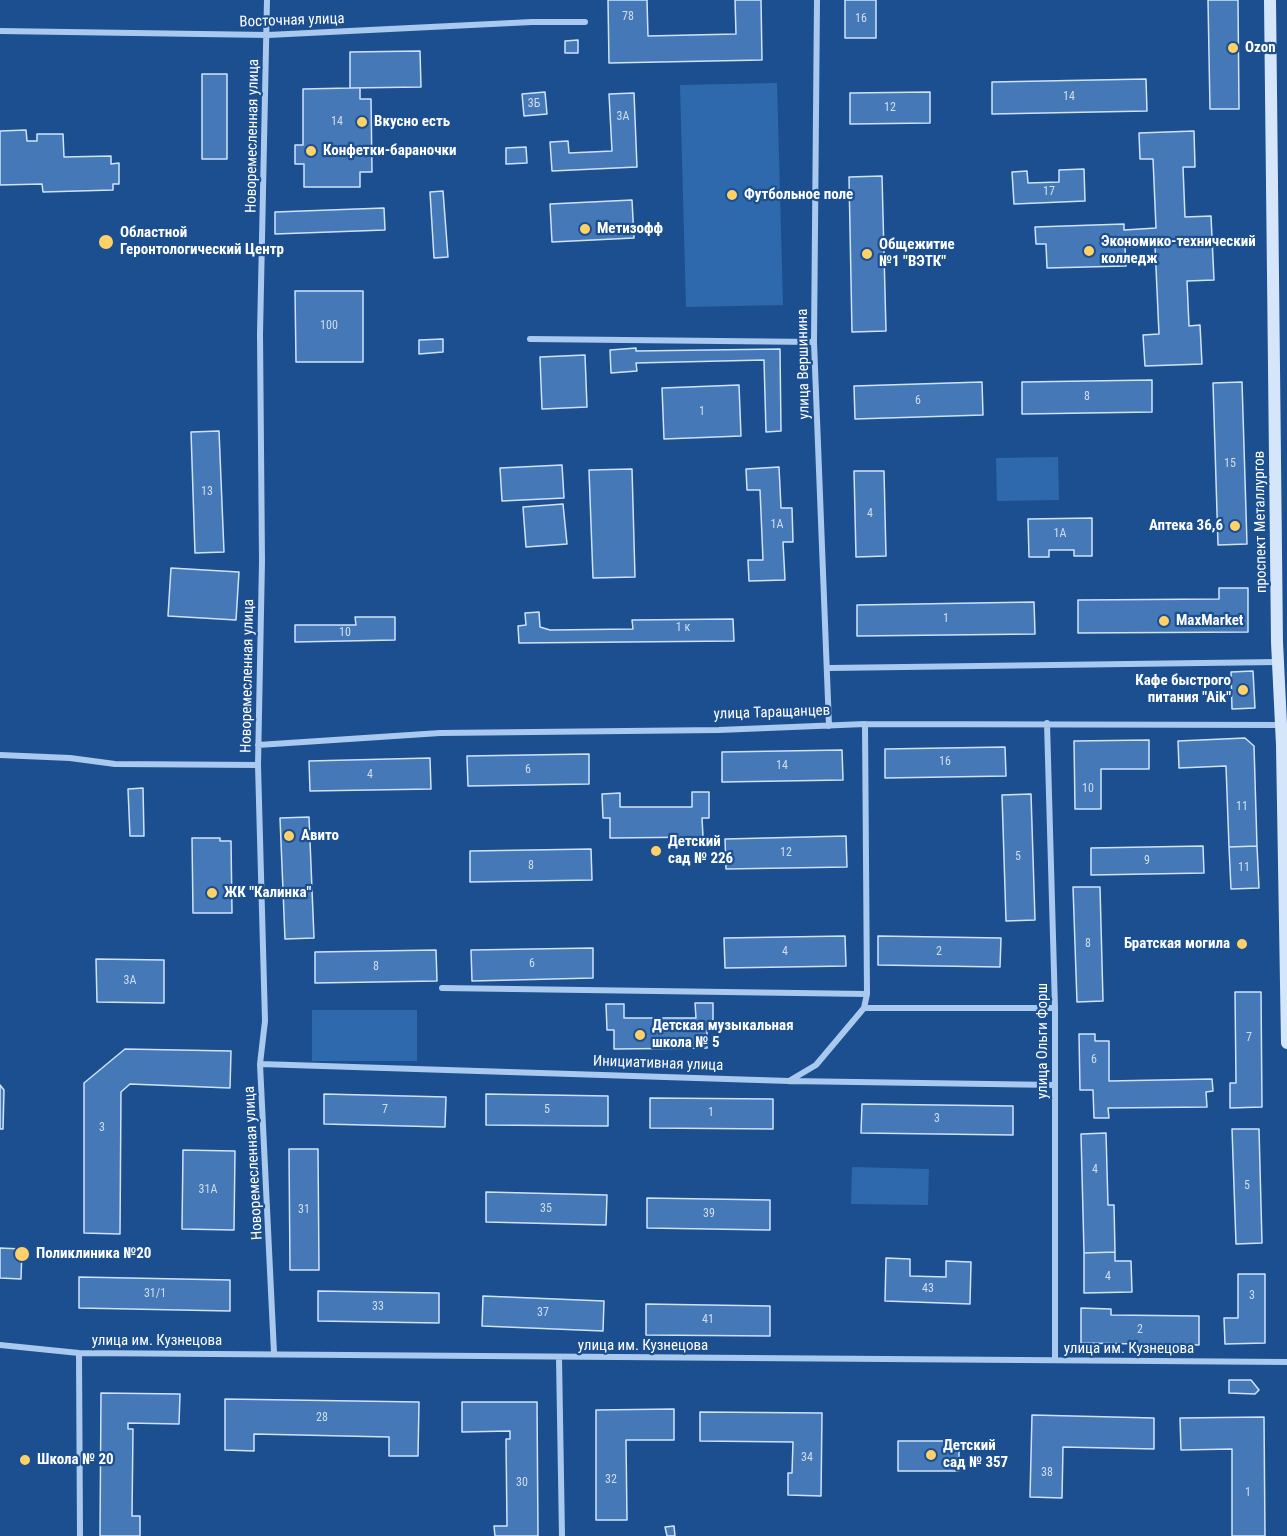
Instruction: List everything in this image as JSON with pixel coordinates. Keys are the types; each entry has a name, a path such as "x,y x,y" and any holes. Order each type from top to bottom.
{"main road":[{"name":"проспект Металлургов","path":"1270,0 1284,725 1287,1043"}],"street":[{"name":"Новоремесленная улица","path":"267,0 260,334 262,561 258,765 265,1021 260,1064 274,1353"},
{"name":"улица Вершинина","path":"817,0 814,342 829,668 829,726"},
{"name":"Восточная улица","path":"0,31 268,35 532,22 585,22"},
{"path":"531,339 814,342"},
{"path":"829,668 1282,662"},
{"name":"улица Ольги Форш","path":"1047,723 1055,1008 1055,1360"},
{"path":"789,1081 816,1065 864,1008 867,994 865,724"},
{"name":"улица Таращанцев","path":"258,745 440,733 865,724 1284,725"},
{"path":"0,755 70,758 115,764 258,765"},
{"path":"442,988 867,994"},
{"path":"864,1008 1055,1008"},
{"name":"Инициативная улица","path":"260,1064 789,1081 1055,1085"},
{"name":"улица им. Кузнецова","path":"0,1345 79,1353 1287,1362"},
{"path":"79,1353 80,1536"},
{"path":"559,1358 562,1536"}],"shaded area":[{"name":"Футбольное поле","path":"777,83 783,305 686,307 680,85"},
{"path":"1058,457 1059,500 997,501 996,458"},
{"path":"312,1010 417,1010 417,1061 312,1061"},
{"path":"852,1167 929,1169 928,1205 851,1204"}],"building":[{"path":"608,0 647,0 648,36 736,34 735,0 761,0 762,60 609,63"},
{"path":"845,0 876,0 876,38 845,38"},
{"path":"1208,0 1238,0 1239,109 1210,109"},
{"path":"578,40 578,53 565,53 565,41"},
{"path":"420,51 421,87 350,88 350,52"},
{"path":"202,74 227,74 227,159 202,159"},
{"path":"1146,79 1147,111 992,114 992,82"},
{"path":"360,88 360,99 371,99 372,172 360,172 360,187 304,187 304,164 295,164 295,145 303,145 303,89"},
{"path":"545,92 547,114 524,116 522,94"},
{"path":"930,92 930,123 850,124 850,93"},
{"path":"634,93 637,167 552,171 550,142 568,141 569,153 612,151 609,94"},
{"path":"26,130 27,141 37,141 37,134 63,134 64,157 111,156 111,164 119,163 119,184 113,184 113,190 43,192 42,184 0,185 0,131"},
{"path":"1194,131 1195,167 1183,167 1185,217 1211,216 1214,280 1187,281 1189,326 1200,325 1202,364 1145,366 1143,335 1159,334 1155,246 1125,247 1126,266 1047,268 1046,244 1036,244 1035,227 1124,224 1124,230 1156,228 1153,159 1140,159 1139,133"},
{"path":"526,147 527,163 506,164 506,148"},
{"path":"1084,169 1085,201 1014,204 1012,172 1027,171 1028,183 1059,182 1059,170"},
{"name":"Общежитие №1 \"ВЭТК\"","path":"882,176 886,331 852,332 849,177"},
{"path":"443,191 448,257 434,258 430,192"},
{"path":"632,200 634,238 552,242 550,204"},
{"path":"384,208 385,230 275,234 275,212"},
{"path":"295,291 363,291 363,362 296,362"},
{"path":"443,339 443,352 419,354 419,340"},
{"path":"636,348 636,351 780,349 781,431 766,432 764,360 636,363 637,371 611,373 610,350"},
{"path":"585,355 587,407 542,409 540,357"},
{"path":"1152,380 1152,412 1022,414 1022,382"},
{"path":"982,382 983,415 855,419 854,386"},
{"path":"1242,382 1247,544 1218,545 1213,383"},
{"path":"739,385 741,436 664,439 662,388"},
{"path":"219,431 224,552 195,553 191,432"},
{"path":"562,465 564,498 502,501 500,468"},
{"path":"779,467 781,508 792,508 793,542 783,542 785,580 749,581 748,560 763,560 760,490 747,490 746,469"},
{"path":"632,469 635,577 593,578 589,470"},
{"path":"854,471 884,471 886,556 856,557"},
{"path":"563,504 567,544 526,547 523,507"},
{"path":"1092,518 1092,556 1074,556 1074,550 1049,550 1049,557 1029,557 1028,519"},
{"path":"171,568 239,572 236,620 168,616"},
{"path":"1219,588 1248,588 1248,632 1078,633 1078,600 1219,599"},
{"path":"1034,602 1035,634 857,636 857,605"},
{"path":"539,612 540,627 550,630 633,629 632,620 733,619 734,641 519,643 518,626 526,625 525,613"},
{"path":"355,617 395,617 395,640 295,642 295,625 356,625"},
{"name":"Кафе быстрого питания \"Aik\"","path":"1253,671 1255,708 1232,709 1231,672"},
{"path":"1245,738 1254,746 1257,846 1229,847 1226,766 1179,768 1178,741"},
{"path":"1149,740 1149,769 1101,769 1101,809 1075,809 1074,741"},
{"path":"1005,747 1006,776 885,778 885,749"},
{"path":"842,750 843,780 722,782 722,752"},
{"path":"589,754 589,784 468,786 467,756"},
{"path":"430,758 431,789 310,791 309,761"},
{"path":"143,788 144,836 130,836 128,789"},
{"path":"692,792 709,792 709,818 702,818 703,837 610,838 610,818 603,818 602,794 620,793 620,807 692,807"},
{"path":"1031,794 1035,920 1006,921 1002,795"},
{"path":"309,817 314,938 285,939 280,818"},
{"path":"846,836 847,867 726,869 725,839"},
{"name":"ЖК \"Калинка\"","path":"192,838 220,838 220,841 231,841 232,913 193,913"},
{"path":"1203,846 1204,873 1091,875 1091,848"},
{"path":"1257,846 1259,888 1231,889 1229,847"},
{"path":"591,849 592,880 470,882 470,851"},
{"path":"1073,887 1100,887 1103,1001 1077,1002"},
{"path":"845,936 846,966 725,968 724,938"},
{"path":"878,936 1001,938 1000,967 878,965"},
{"path":"593,948 593,978 472,981 471,950"},
{"path":"436,950 437,981 315,983 315,952"},
{"path":"96,959 164,960 164,1003 97,1002"},
{"path":"1235,992 1261,992 1262,1107 1230,1108 1230,1083 1236,1083"},
{"path":"695,1003 713,1003 713,1029 707,1029 707,1048 614,1049 614,1030 607,1030 606,1004 624,1004 624,1018 696,1018"},
{"path":"1079,1034 1095,1034 1095,1041 1109,1041 1109,1081 1212,1079 1213,1091 1206,1092 1207,1107 1108,1108 1109,1118 1094,1118 1093,1090 1080,1090"},
{"path":"125,1049 231,1051 230,1088 130,1084 121,1092 120,1234 84,1233 84,1083"},
{"path":"0,1085 4,1090 3,1129 0,1129"},
{"path":"324,1094 446,1097 445,1127 324,1124"},
{"path":"486,1094 608,1096 608,1126 486,1125"},
{"path":"650,1098 773,1099 773,1129 650,1128"},
{"path":"862,1104 1013,1106 1013,1135 861,1133"},
{"path":"1232,1129 1259,1129 1262,1243 1236,1244"},
{"path":"1106,1133 1108,1205 1114,1205 1115,1252 1084,1253 1081,1134"},
{"path":"289,1149 318,1149 319,1270 290,1270"},
{"path":"183,1150 235,1151 234,1230 182,1229"},
{"path":"486,1192 607,1195 606,1225 486,1222"},
{"path":"647,1198 770,1200 770,1230 647,1228"},
{"path":"0,1248 22,1249 21,1279 0,1278"},
{"path":"1115,1252 1115,1261 1131,1261 1132,1292 1084,1293 1084,1253"},
{"path":"886,1258 910,1259 910,1276 946,1277 946,1261 971,1262 970,1304 885,1301"},
{"path":"1238,1274 1265,1274 1265,1343 1225,1344 1224,1318 1238,1318"},
{"path":"79,1277 230,1280 230,1311 79,1308"},
{"path":"318,1291 439,1293 439,1323 318,1321"},
{"path":"483,1296 604,1301 603,1331 482,1326"},
{"path":"646,1304 770,1306 770,1336 646,1335"},
{"path":"1081,1308 1111,1309 1111,1315 1199,1316 1199,1345 1081,1343"},
{"path":"1229,1380 1251,1380 1259,1390 1255,1394 1229,1393"},
{"path":"101,1393 180,1394 179,1424 128,1423 128,1429 133,1429 132,1516 140,1516 140,1536 100,1536"},
{"path":"225,1399 419,1402 418,1456 389,1456 389,1437 254,1434 254,1451 225,1450"},
{"path":"462,1402 537,1402 538,1536 495,1536 494,1526 507,1526 506,1439 510,1439 510,1431 462,1432"},
{"path":"674,1409 674,1440 626,1440 627,1520 596,1520 596,1410"},
{"path":"700,1412 822,1413 821,1496 788,1495 788,1473 792,1473 793,1442 700,1441"},
{"path":"1032,1415 1154,1418 1154,1449 1063,1447 1062,1498 1030,1497"},
{"path":"1264,1417 1265,1536 1232,1536 1232,1449 1181,1450 1180,1418"},
{"path":"898,1441 959,1441 959,1471 898,1471"},
{"path":"674,1526 675,1536 667,1536 665,1527"}],"place":[{"name":"Ozon","path":"1233,48"},
{"name":"Вкусно есть","path":"362,122"},
{"name":"Конфетки-бараночки","path":"311,151"},
{"name":"Футбольное поле","path":"732,195"},
{"name":"Метизофф","path":"585,229"},
{"name":"Областной Геронтологический Центр","path":"106,242"},
{"name":"Экономико-технический колледж","path":"1089,251"},
{"name":"Общежитие №1 \"ВЭТК\"","path":"867,254"},
{"name":"Аптека 36,6","path":"1235,526"},
{"name":"MaxMarket","path":"1164,621"},
{"name":"Кафе быстрого питания \"Aik\"","path":"1243,690"},
{"name":"Авито","path":"289,836"},
{"name":"Детский сад № 226","path":"656,851"},
{"name":"ЖК \"Калинка\"","path":"212,893"},
{"name":"Братская могила","path":"1242,944"},
{"name":"Детская музыкальная школа № 5","path":"640,1035"},
{"name":"Поликлиника №20","path":"22,1254"},
{"name":"Детский сад № 357","path":"931,1455"},
{"name":"Школа № 20","path":"25,1460"}]}
